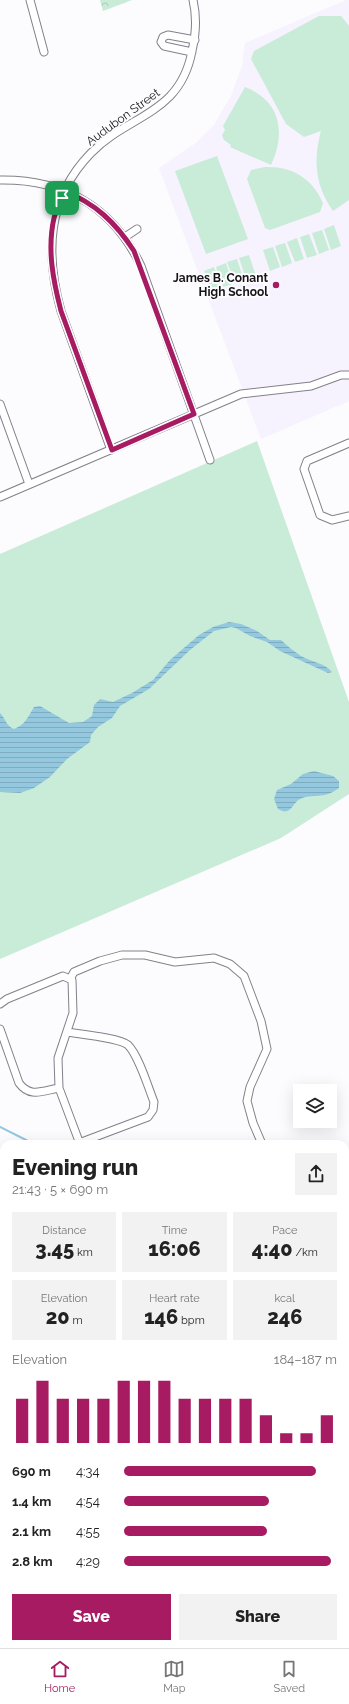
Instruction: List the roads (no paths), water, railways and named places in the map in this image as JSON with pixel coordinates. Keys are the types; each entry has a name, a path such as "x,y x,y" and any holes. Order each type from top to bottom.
{"street":[{"path":"30,0 44,52"},
{"name":"Audubon Street","path":"112,450 61,311 55,287 51,263 51,241 54,217 64,191 76,171 92,152 109,138 155,111 175,92 190,66 196,21 194,0"},
{"path":"192,52 164,46 161,42 163,37 168,35 194,40"},
{"path":"0,180 24,180 42,183 83,199 107,217 125,237 140,266 210,460"},
{"path":"125,237 137,229"},
{"path":"0,497 242,394 311,386 341,376 349,375"},
{"path":"0,404 29,484"},
{"path":"349,443 307,461 304,469 320,515 332,520 349,516"},
{"path":"78,1140 58,1088 58,1058 73,1013 71,979 74,972 100,961 122,955 145,955 175,962 214,958 230,964 244,976 261,1021 267,1049 250,1087 247,1101 253,1123 260,1140"},
{"path":"0,1004 7,999 64,976 71,979"},
{"path":"0,1029 19,1083 24,1090 32,1093 58,1088"},
{"path":"67,1032 117,1041 127,1045 134,1053 154,1102 153,1110 148,1117 87,1140"}],"water":[{"path":"229,622 241,624 257,631 270,640 281,640 301,656 326,667 332,672 328,673 280,651 267,642 250,636 236,628 231,627 214,631 190,650 149,689 120,706 112,718 98,727 91,735 90,742 67,759 50,777 34,788 20,793 0,792 0,713 8,724 14,729 24,723 34,707 40,706 69,723 83,722 92,716 94,705 100,699 113,702 132,693 153,680 170,660 199,635 213,627"},
{"path":"314,771 333,776 339,781 339,788 328,794 309,796 300,799 289,810 282,811 278,809 274,799 277,790 291,784 303,774"}],"waterway":[{"path":"0,1127 26,1140"}],"place":[{"name":"James B. Conant High School","path":"276,285"}]}
